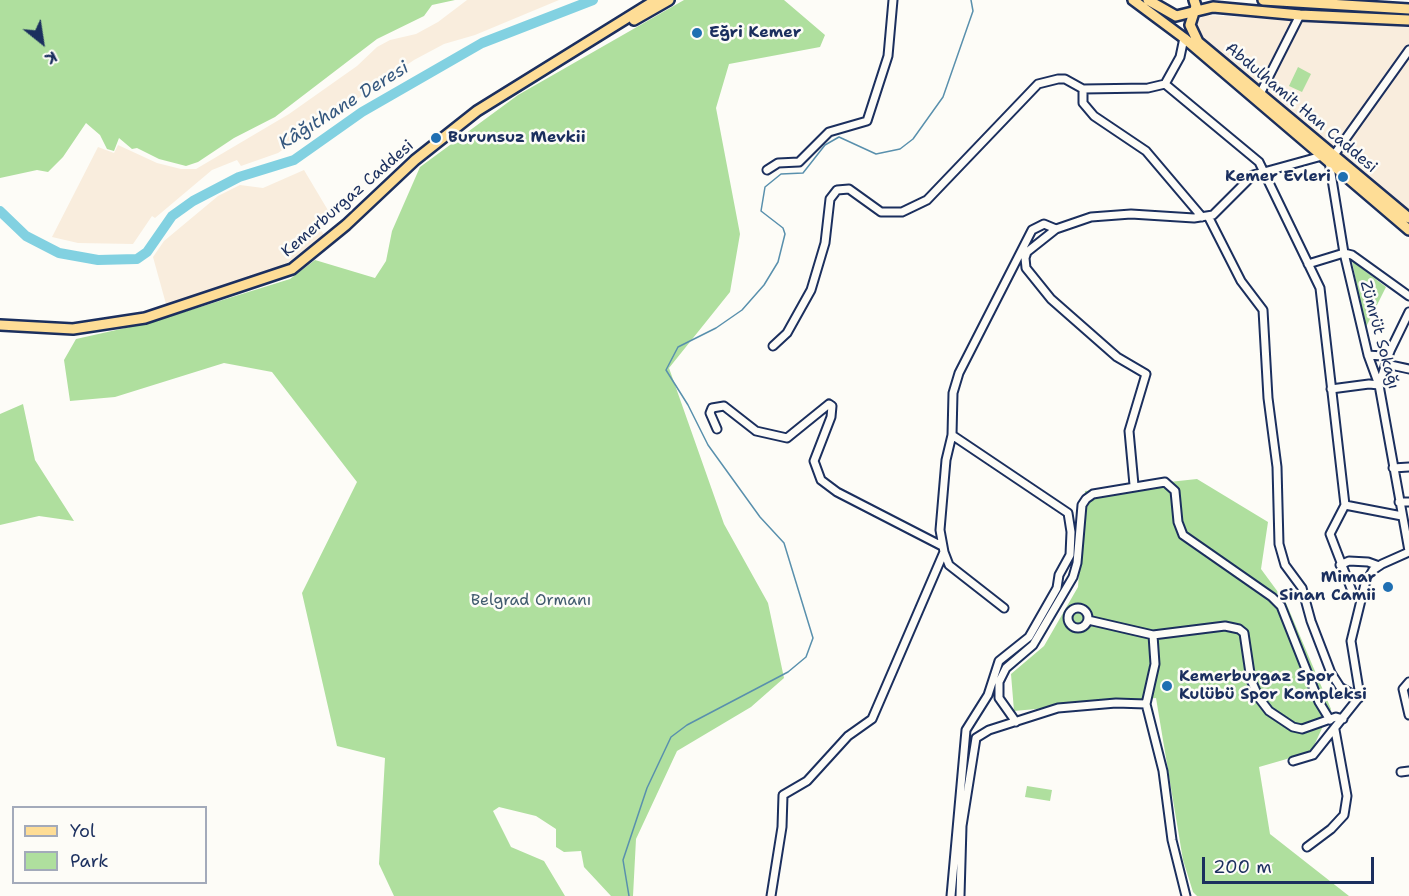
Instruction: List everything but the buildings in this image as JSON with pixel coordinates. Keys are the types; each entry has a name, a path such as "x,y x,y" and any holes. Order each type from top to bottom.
{"main road":[{"name":"Kemerburgaz Caddesi","path":"552,64 656,0"},
{"name":"Kemerburgaz Caddesi","path":"0,325 73,330 146,318 292,269 450,131 502,93 669,0"},
{"path":"1133,0 1184,38 1329,157 1409,230"},
{"path":"1148,0 1165,12 1176,16 1213,7 1300,15 1409,20"},
{"path":"1163,0 1165,12 1184,38"},
{"name":"Abdulhamit Han Caddesi","path":"1194,0 1196,6 1190,25 1198,42 1260,94 1329,157 1409,218"},
{"path":"1263,0 1409,9"}],"street":[{"path":"767,170 778,163 799,162 829,132 867,121 888,56 893,0"},
{"path":"1260,94 1300,15"},
{"path":"773,346 791,327 811,290 825,243 830,199 837,190 849,189 880,212 902,212 927,200 1038,84 1065,79 1083,89 1148,88 1165,84 1180,57 1184,38"},
{"path":"1134,485 1129,431 1146,374 1117,357 1058,306 1026,268 1027,252 1056,229 1080,219 1104,216 1205,216 1221,209 1247,179 1263,172 1329,157 1409,50"},
{"path":"1165,84 1255,158 1320,288 1345,505 1330,534 1340,565 1352,591"},
{"path":"1083,89 1083,103 1094,116 1146,151 1205,216 1241,281 1263,310 1268,398 1277,467 1279,544 1285,566 1302,588 1311,621 1331,673 1340,687 1359,698"},
{"name":"Zümrüt Sokağı","path":"1329,157 1344,253 1368,355 1379,385 1409,549"},
{"path":"1004,608 949,565 943,549 940,530 946,460 952,435 953,393 959,373 1020,248 1035,226 1044,224 1056,229"},
{"path":"1308,264 1344,253 1352,255 1409,296"},
{"path":"1331,389 1369,384 1379,385 1390,351 1409,312"},
{"path":"1368,355 1382,356 1390,351"},
{"path":"1386,364 1409,369"},
{"path":"717,429 710,413 712,408 724,406 756,431 787,438 829,404 832,406 831,417 814,460 821,480 837,492 943,549"},
{"path":"951,896 966,730 988,694 999,661 1029,638 1057,588 1059,575 1070,555 1071,532 1068,513 952,435"},
{"path":"1393,468 1409,467"},
{"path":"1016,722 999,698 1002,674 1014,660 1030,650 1054,612 1075,571 1082,505 1093,494 1134,485 1165,482 1170,484 1175,492 1178,522 1183,535 1277,602 1319,702 1330,720"},
{"path":"1399,502 1409,502"},
{"path":"1345,505 1402,516"},
{"path":"771,896 782,827 783,795 811,777 848,736 872,719 943,549"},
{"path":"1293,761 1311,756 1335,730 1359,698 1361,689 1351,641 1365,584 1379,566 1409,549"},
{"path":"1340,565 1349,561 1368,562 1379,566"},
{"path":"1054,612 1068,618 1075,628 1082,628 1088,620 1086,611 1079,608 1073,609 1068,618"},
{"path":"1088,620 1153,635 1225,626 1239,628 1244,633 1251,680 1259,698 1269,711 1293,727 1302,729 1336,717 1343,719"},
{"path":"1153,635 1155,664 1146,704 1163,771 1172,840 1186,896"},
{"path":"1409,682 1403,689 1409,715"},
{"path":"960,896 962,826 976,738 989,729 1071,706 1146,704"},
{"path":"1306,847 1331,829 1344,815 1347,796 1335,730"}],"shaded area":[{"path":"467,0 559,0 475,35 444,44 414,60 278,153 241,166 237,160 212,170 155,218 152,216 133,244 78,243 52,237 98,147 114,153 118,145 157,163 181,169 196,169 289,114 357,66 377,47 390,40 416,34 438,22"},
{"path":"1204,15 1409,25 1409,212 1196,35 1195,24"},
{"path":"304,170 329,212 326,215 328,222 321,230 324,235 285,265 224,289 166,304 153,257 164,241 218,196 240,185 263,188"}],"green space":[{"path":"0,0 455,0 432,5 424,16 377,39 275,117 234,138 198,162 186,166 159,159 137,148 132,149 119,138 114,151 107,149 100,135 86,123 63,157 48,172 37,170 0,178"},
{"name":"Belgrad Ormanı","path":"684,0 784,0 825,35 820,47 729,64 716,108 740,234 730,292 669,368 724,524 768,603 784,678 751,707 677,751 636,839 633,896 611,896 584,867 581,851 564,852 556,847 556,829 536,816 499,807 493,811 511,847 544,861 565,896 394,896 379,864 385,758 337,746 302,593 357,482 272,372 224,363 115,397 70,401 64,360 76,339 152,322 290,279 315,260 375,278 386,261 392,231 420,167 518,95"},
{"path":"1298,67 1311,74 1302,92 1289,86"},
{"path":"1352,261 1386,287 1365,329"},
{"path":"23,404 35,460 74,521 39,516 0,525 0,414"},
{"name":"Kemerburgaz Spor Kulübü Spor Kompleksi","path":"1197,479 1268,522 1261,569 1286,603 1331,709 1311,752 1259,767 1270,834 1349,896 1197,896 1193,892 1183,860 1156,698 1014,711 1011,674 1044,646 1078,587 1085,491"},
{"path":"1027,786 1052,790 1050,801 1025,797"}],"waterway":[{"name":"Kâğıthane Deresi","path":"0,211 26,236 59,253 98,260 137,259 147,252 172,216 193,201 239,177 294,160 362,112 482,43 593,0"},
{"path":"629,896 623,860 647,788 671,737 687,725 788,672 806,657 813,638 784,543 760,517 708,445 688,405 666,370 678,347 716,328 742,310 764,285 778,262 785,234 783,228 761,211 765,187 781,174 803,173 825,145 839,137 876,154 900,149 913,139 943,97 973,11 971,0"}],"place":[{"name":"Eğri Kemer","path":"697,33"},
{"name":"Burunsuz Mevkii","path":"436,138"},
{"name":"Kemer Evleri","path":"1343,177"},
{"name":"Mimar Sinan Camii","path":"1388,587"},
{"name":"Kemerburgaz Spor Kulübü Spor Kompleksi","path":"1167,686"}]}
